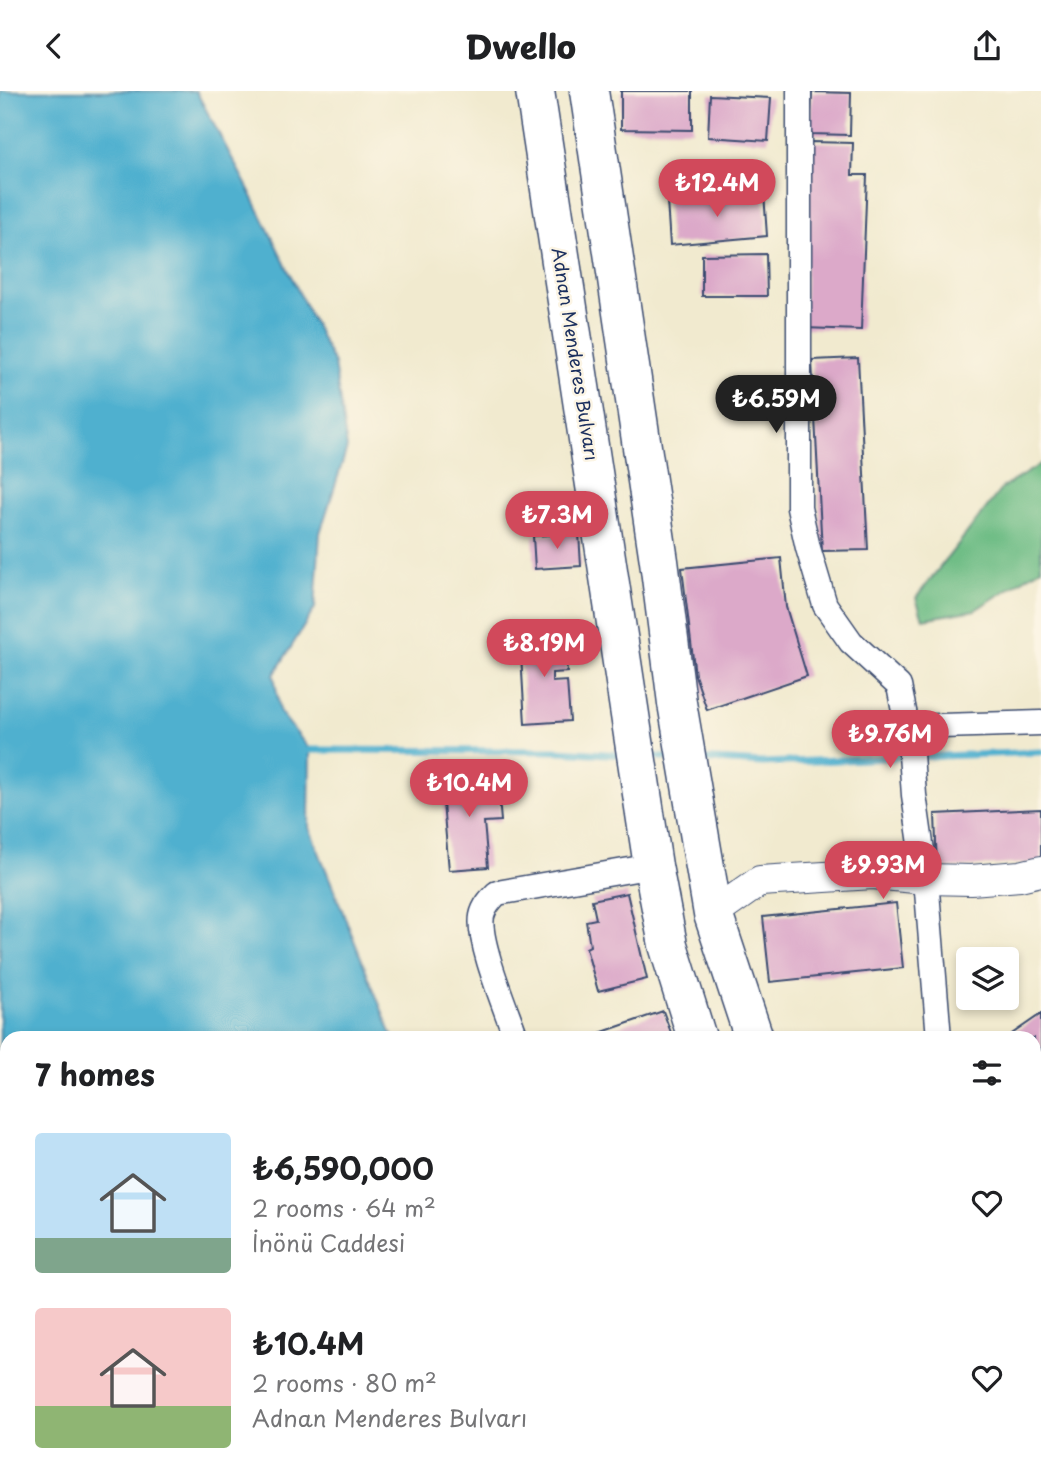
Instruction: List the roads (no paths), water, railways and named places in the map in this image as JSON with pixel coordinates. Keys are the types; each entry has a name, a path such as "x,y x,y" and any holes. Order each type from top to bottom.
{"highway":[{"name":"Adnan Menderes Bulvarı","path":"535,91 653,866 668,945 695,1031"},
{"path":"589,91 659,561 677,703 712,914 752,1031"}],"street":[{"path":"799,91 799,507 825,605 851,642 899,686 909,734 914,795 926,879 938,1031"},
{"path":"909,734 1041,723"},
{"path":"514,1031 488,957 481,916 487,904 497,893 653,866"},
{"path":"712,914 761,881 873,874 971,880 1020,876 1041,871"}],"water":[{"path":"0,91 196,91 248,188 334,364 347,448 320,533 315,608 274,675 280,712 310,750 309,827 390,1031 0,1031"}],"waterway":[{"path":"310,750 557,751 624,755"},
{"path":"699,759 762,763 1041,752"},
{"path":"647,756 673,758"}]}
